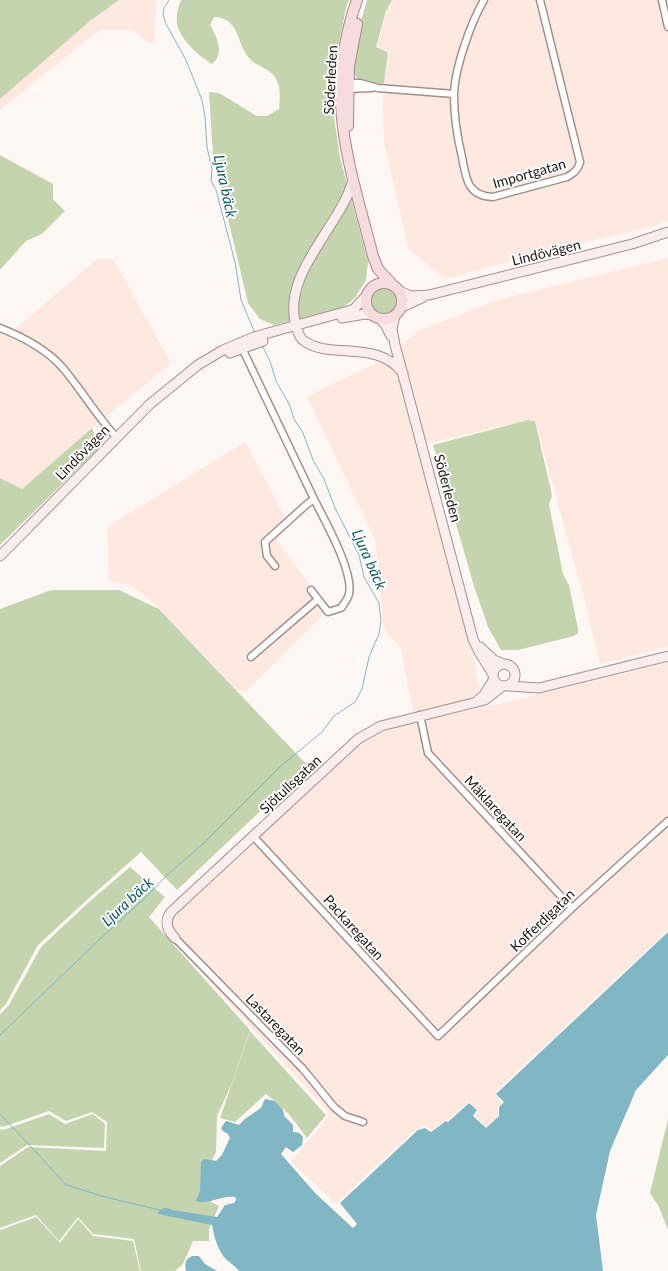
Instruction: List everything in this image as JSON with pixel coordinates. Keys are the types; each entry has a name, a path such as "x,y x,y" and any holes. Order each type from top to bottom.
{"main road":[{"name":"Söderleden","path":"357,0 346,40 348,127 357,192"},
{"name":"Söderleden","path":"364,0 353,39 342,130 373,256 378,269 395,288"},
{"path":"353,180 348,194 308,262 296,290 293,309 297,328 306,343 317,347 364,352 390,361 403,374"},
{"name":"Lindövägen","path":"395,288 411,296 429,295 632,244 668,232"},
{"name":"Söderleden","path":"368,293 374,274 373,256"},
{"path":"380,283 395,288 401,296 397,312 387,318 376,316 367,306 368,293 380,283"},
{"name":"Lindövägen","path":"0,556 150,404 205,360 258,339 354,309 368,293"},
{"name":"Lindövägen","path":"397,312 429,295"},
{"name":"Söderleden","path":"397,312 392,323 395,344 473,639 493,677"},
{"name":"Lindövägen","path":"297,328 358,314 376,316"},
{"name":"Söderleden","path":"376,316 388,329 395,344"},
{"name":"Lindövägen","path":"190,373 258,339"},
{"path":"473,639 483,650 501,664"},
{"path":"493,677 506,686 539,688 668,656"},
{"path":"475,702 484,695 493,677 495,667 501,664 509,664 520,678 530,682 550,684"},
{"path":"506,686 515,677 515,670"},
{"name":"Sjötullsgatan","path":"175,938 166,923 167,917 358,739 381,726 485,700 506,686"}],"street":[{"name":"Importgatan","path":"484,0 462,55 454,94 455,122 466,177 476,194 484,197 493,197 567,178 574,174 580,162 540,0"},
{"path":"662,0 668,27"},
{"path":"346,86 454,94"},
{"path":"0,328 25,339 61,366 97,415 116,437"},
{"path":"242,348 344,563 349,584 349,595 341,608 328,612 311,590"},
{"path":"275,566 267,556 265,542 314,499"},
{"path":"251,657 318,600"},
{"name":"Mäklaregatan","path":"420,716 428,753 572,908"},
{"name":"Kofferdigatan","path":"436,1033 438,1036 572,908 668,821"},
{"name":"Packaregatan","path":"254,837 436,1033"},
{"name":"Lastaregatan","path":"175,938 303,1069 334,1107 345,1116 363,1122"}],"shaded area":[{"path":"0,0 156,0 154,42 149,43 133,30 100,30 0,110"},
{"path":"392,0 668,0 668,221 630,232 547,251 446,279 409,250 384,143 383,97 389,51 377,47"},
{"path":"668,258 668,647 600,664 535,420 528,420 417,446 480,688 470,700 413,713 401,649 384,628 375,540 307,396 390,357 418,331 500,299"},
{"path":"97,259 113,259 171,363 22,489 0,478 0,333 5,335 14,330"},
{"path":"245,442 290,526 276,540 329,609 246,691 238,691 159,608 132,586 109,581 107,527"},
{"path":"668,663 668,930 494,1093 503,1102 498,1107 498,1116 486,1127 475,1116 479,1112 469,1101 449,1119 431,1130 427,1126 421,1126 336,1204 291,1162 330,1114 160,927 363,742 386,730"}],"green space":[{"path":"0,0 119,0 90,21 0,99"},
{"path":"181,0 349,0 334,68 333,110 340,158 368,261 366,280 354,299 342,308 274,325 260,319 248,303 213,155 209,92 219,93 257,116 267,116 279,109 279,86 272,73 252,61 243,48 234,27 223,19 214,17 210,25 219,50 216,60 212,64 196,52 181,35 177,23 178,8"},
{"path":"367,0 392,0 386,11 376,47 388,52 384,84 361,81 353,70 359,28"},
{"path":"0,155 53,184 53,199 65,211 42,234 26,241 0,270"},
{"path":"384,289 393,293 397,302 393,311 384,315 375,311 371,302 375,293"},
{"path":"528,420 535,421 552,495 549,505 563,574 569,585 578,633 574,636 518,650 501,650 488,627 474,586 433,445"},
{"path":"92,428 100,447 0,545 0,478 22,489"},
{"path":"51,590 119,590 159,609 308,766 177,890 141,852 38,945 6,1004 0,1010 0,609"},
{"path":"130,867 165,897 149,917 250,1030 231,1085 217,1116 216,1152 212,1160 216,1161 222,1155 230,1138 221,1128 226,1121 239,1125 261,1108 265,1099 275,1101 266,1094 235,1122 220,1118 250,1031 326,1115 307,1138 288,1113 281,1107 284,1116 293,1125 293,1132 299,1133 303,1137 302,1145 293,1152 286,1147 235,1197 229,1196 210,1201 219,1206 209,1229 209,1241 193,1241 183,1264 175,1271 141,1271 134,1239 93,1234 78,1217 59,1241 36,1215 0,1228 0,1166 28,1147 106,1151 107,1122 92,1112 66,1121 49,1111 3,1127 0,1126 0,1014 9,1005 41,947"},
{"path":"49,1114 65,1124 93,1114 105,1124 104,1148 27,1145 0,1163 0,1129 3,1130"},
{"path":"668,1119 668,1230 659,1207 650,1193"},
{"path":"36,1217 60,1243 78,1219 93,1236 133,1241 140,1271 0,1271 0,1230"}],"water":[{"path":"668,932 668,1055 636,1090 610,1151 596,1215 603,1271 239,1271 222,1253 216,1242 212,1225 158,1214 160,1210 166,1208 217,1217 225,1205 234,1203 235,1197 225,1197 205,1202 196,1201 200,1191 201,1162 204,1159 216,1161 222,1155 230,1138 221,1128 226,1121 239,1125 261,1108 265,1099 274,1101 283,1110 284,1116 293,1125 293,1132 299,1133 303,1137 302,1145 293,1152 286,1147 281,1154 316,1194 353,1228 357,1224 340,1203 418,1130 425,1128 431,1132 446,1121 448,1122 469,1103 477,1110 473,1116 486,1128 499,1116 499,1107 504,1102 496,1094"},
{"path":"192,1256 199,1256 205,1264 217,1271 186,1271 186,1262"}],"waterway":[{"name":"Ljura bäck","path":"169,0 164,8 165,22 186,60 202,100 207,147 212,169 211,181 216,190 235,262 241,300 255,333"},
{"name":"Ljura bäck","path":"0,1035 164,878 206,841 281,766 322,732 334,716 355,702 362,689 369,657 379,634 381,621 379,603 364,577 359,555 335,508 303,433 294,419 290,406 276,381 270,361 262,345"},
{"name":"Ljura bäck","path":"0,1114 66,1185 105,1197 160,1210"}]}
